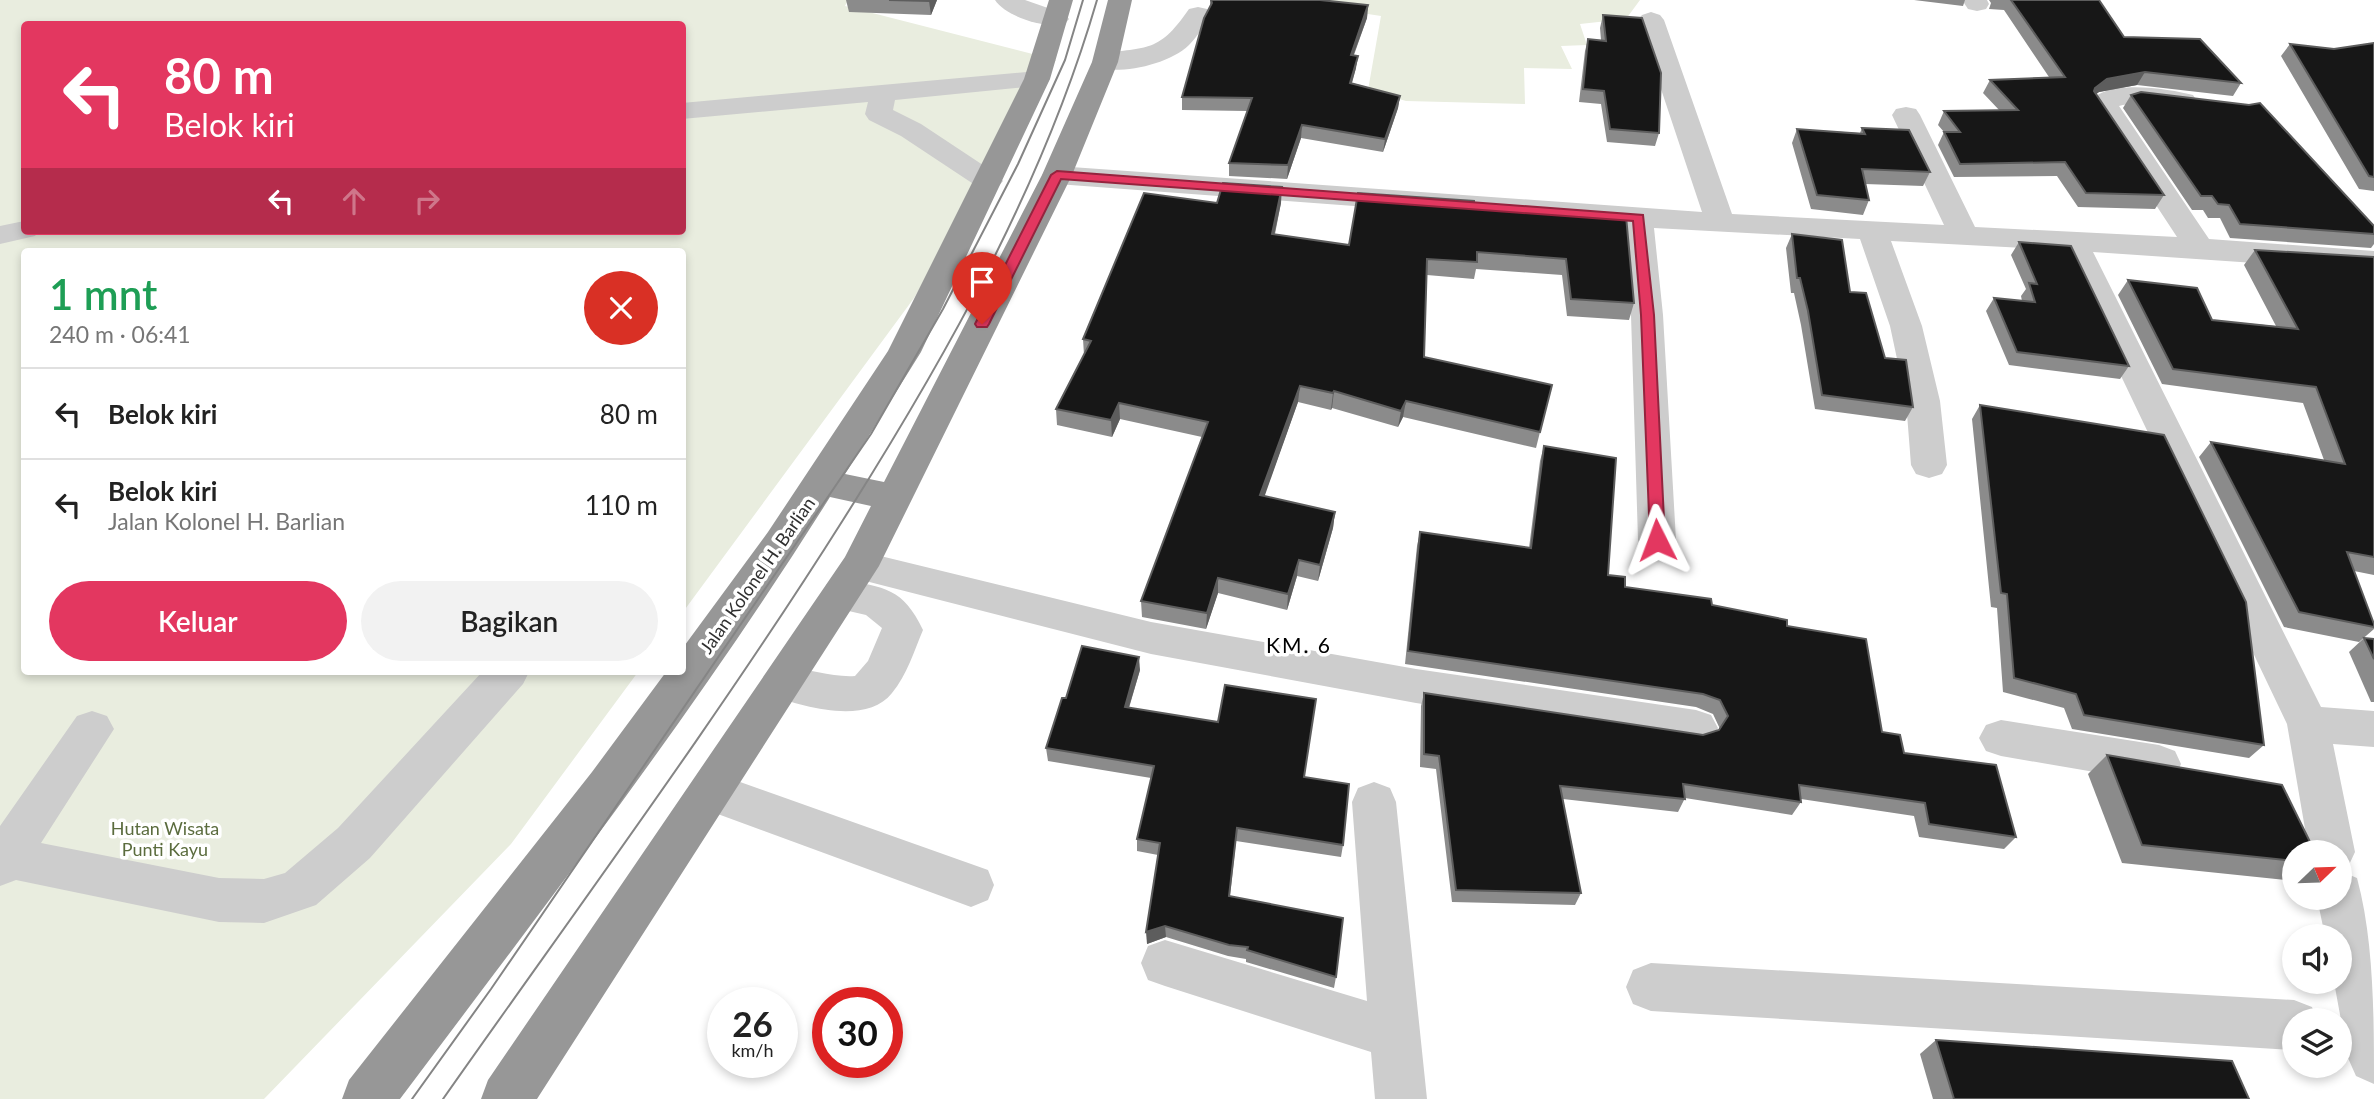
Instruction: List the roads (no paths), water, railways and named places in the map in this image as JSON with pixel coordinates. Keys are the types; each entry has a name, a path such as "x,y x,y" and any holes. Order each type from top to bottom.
{"highway":[{"path":"507,1099 850,580 1057,175 1105,62 1120,0"},
{"name":"Jalan Kolonel H. Barlian","path":"368,1099 608,786 774,554 822,482 904,352 1037,79 1059,9"},
{"path":"822,482 894,498"}],"street":[{"path":"1007,0 1024,10 1059,9"},
{"path":"1105,62 1153,56 1186,37 1198,14"},
{"path":"1651,20 1720,222"},
{"path":"686,127 823,112 1037,79"},
{"path":"2199,248 2103,103 2115,97 2133,94 2215,105"},
{"path":"686,111 782,100 881,104 911,130 988,181"},
{"path":"1906,115 1964,236"},
{"path":"1057,175 1639,218 2072,240 2374,261"},
{"path":"1639,218 1647,315 1657,540"},
{"path":"0,235 21,231"},
{"path":"1872,231 1906,326 1923,401 1929,465"},
{"path":"2072,240 2308,724 2300,788 2326,840"},
{"path":"784,683 825,694 859,692 875,685 903,630 898,614 850,580"},
{"path":"850,580 1416,686 1696,728"},
{"path":"92,729 3,861 219,900 264,901 299,890 354,843 505,675"},
{"path":"2308,724 2374,729"},
{"path":"2001,738 2197,771"},
{"path":"712,792 971,885"},
{"path":"1374,802 1401,1099"},
{"path":"2342,910 2360,1039"},
{"path":"1165,963 1396,1035"},
{"path":"1651,987 2282,1024"}],"tram line":[{"path":"412,1099 491,989 871,434 943,309 1018,164 1065,60 1083,0"},
{"path":"443,1099 747,667 843,520 919,396 988,269 1020,203 1075,69 1097,0"}],"district":[{"name":"KM. 6","path":"1299,644"}],"park label":[{"name":"Hutan Wisata Punti Kayu","path":"165,838"}]}
